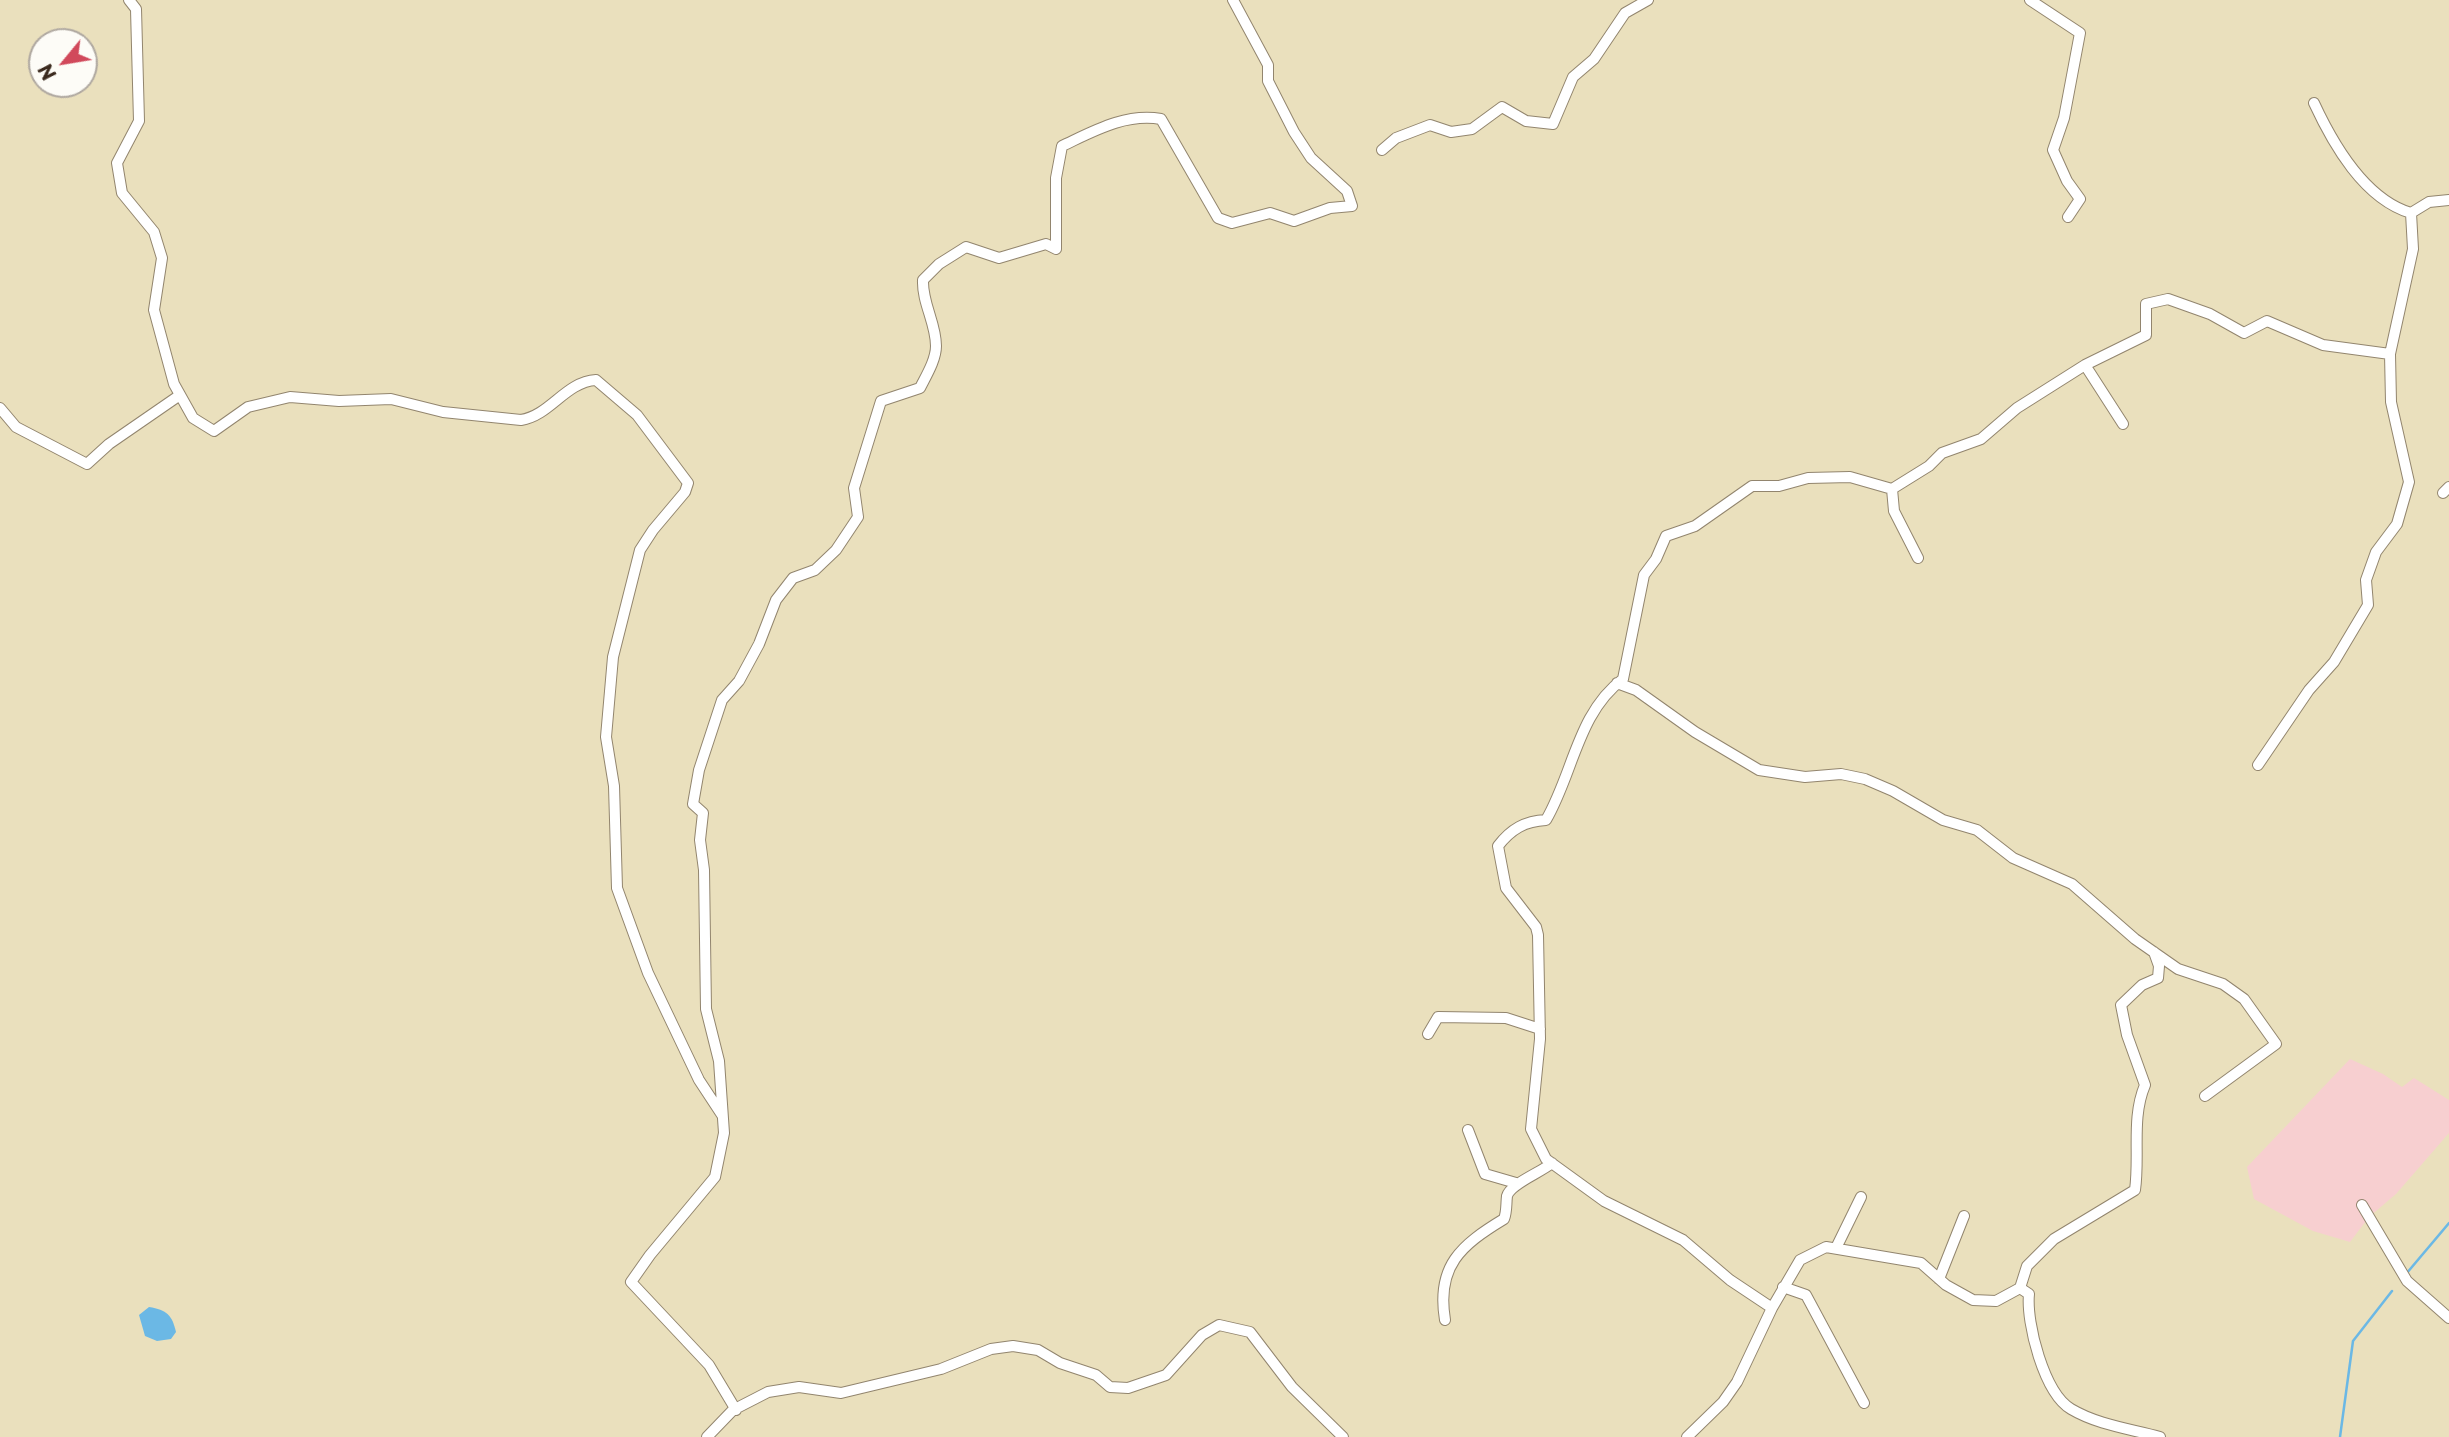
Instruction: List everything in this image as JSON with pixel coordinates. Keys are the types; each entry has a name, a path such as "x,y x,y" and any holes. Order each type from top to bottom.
{"street":[{"path":"129,0 136,9 139,121 117,163 122,193 154,232 162,258 154,310 174,384 193,418 214,431 248,407 290,397 339,401 391,399 443,412 521,420 532,418 552,406 568,390 596,380 637,415 688,483 685,492 640,550 613,657 606,719 616,814 614,875 648,973 699,1080 723,1115"},
{"path":"736,1409 709,1366 631,1282 715,1177 724,1133 719,1060 706,1009 704,870 699,840 703,813 693,804 699,770 722,699 738,681 754,654 776,600 793,578 815,570 852,530 858,517 854,488 881,401 920,388 929,370 936,346 922,295 923,279 939,264 966,247 999,258 1046,244 1056,248 1056,178 1062,146 1100,128 1140,116 1161,119 1218,218 1232,223 1270,213 1294,221 1330,208 1352,206 1347,191 1311,158 1294,132 1271,88 1268,65 1233,0"},
{"path":"1382,150 1396,138 1430,125 1451,132 1472,129 1502,107 1526,121 1553,124 1573,77 1594,58 1625,13 1648,0"},
{"path":"2030,0 2080,33 2064,118 2053,150 2067,181 2080,198 2068,217"},
{"path":"2314,103 2328,134 2363,179 2398,209 2411,213 2429,202 2449,200"},
{"path":"2259,765 2309,690 2334,662 2368,605 2366,580 2376,552 2397,524 2409,482 2391,402 2390,354 2413,249 2411,213"},
{"path":"1772,1308 1730,1280 1683,1240 1604,1201 1546,1159 1531,1129 1540,1029 1536,928 1506,888 1498,846 1515,828 1531,821 1546,820 1562,790 1595,706 1623,679 1644,575 1656,559 1666,536 1695,526 1752,486 1779,486 1808,478 1850,477 1892,489 1929,466 1942,453 1981,439 2017,408 2085,365 2146,335 2146,304 2168,299 2210,314 2244,333 2267,321 2323,345 2390,354"},
{"path":"2085,365 2123,424"},
{"path":"0,408 16,428 87,464 109,444 180,395"},
{"path":"1892,489 1894,511 1918,558"},
{"path":"1617,684 1636,690 1695,732 1759,770 1805,777 1842,774 1865,779 1893,791 1943,821 1977,830 2013,858 2072,884 2178,969 2223,984 2244,999 2276,1044 2266,1054 2205,1096"},
{"path":"1688,1437 1715,1412 1737,1382 1772,1308 1800,1260 1826,1247 1921,1263 1939,1279 1973,1300 1996,1301 2020,1288 2027,1266 2054,1239 2136,1190 2137,1104 2145,1086 2121,1005 2142,985 2158,978 2159,966 2154,952"},
{"path":"1428,1034 1438,1017 1506,1018 1540,1029"},
{"path":"1468,1129 1485,1174 1516,1184"},
{"path":"1445,1320 1441,1295 1445,1273 1472,1239 1504,1219 1507,1195 1516,1184 1538,1176 1552,1163"},
{"path":"1836,1248 1861,1197"},
{"path":"2362,1205 2407,1281 2449,1318"},
{"path":"1939,1279 1964,1216"},
{"path":"1783,1287 1806,1295 1864,1404"},
{"path":"2020,1288 2029,1294 2028,1308 2047,1377 2070,1409 2111,1425 2160,1437"},
{"path":"706,1437 736,1409 768,1392 799,1387 841,1393 941,1369 991,1349 1013,1346 1038,1350 1060,1363 1096,1376 1110,1387 1128,1388 1166,1375 1202,1335 1219,1325 1250,1332 1292,1387 1343,1437"}],"shaded area":[{"path":"2350,1059 2383,1074 2402,1087 2414,1078 2449,1100 2449,1133 2396,1194 2369,1217 2350,1242 2313,1231 2254,1199 2247,1167"}],"water":[{"path":"149,1307 164,1312 173,1321 176,1332 171,1339 157,1341 145,1336 139,1315"}],"waterway":[{"path":"2406,1274 2449,1223"},
{"path":"2340,1437 2353,1341 2392,1291"}]}
